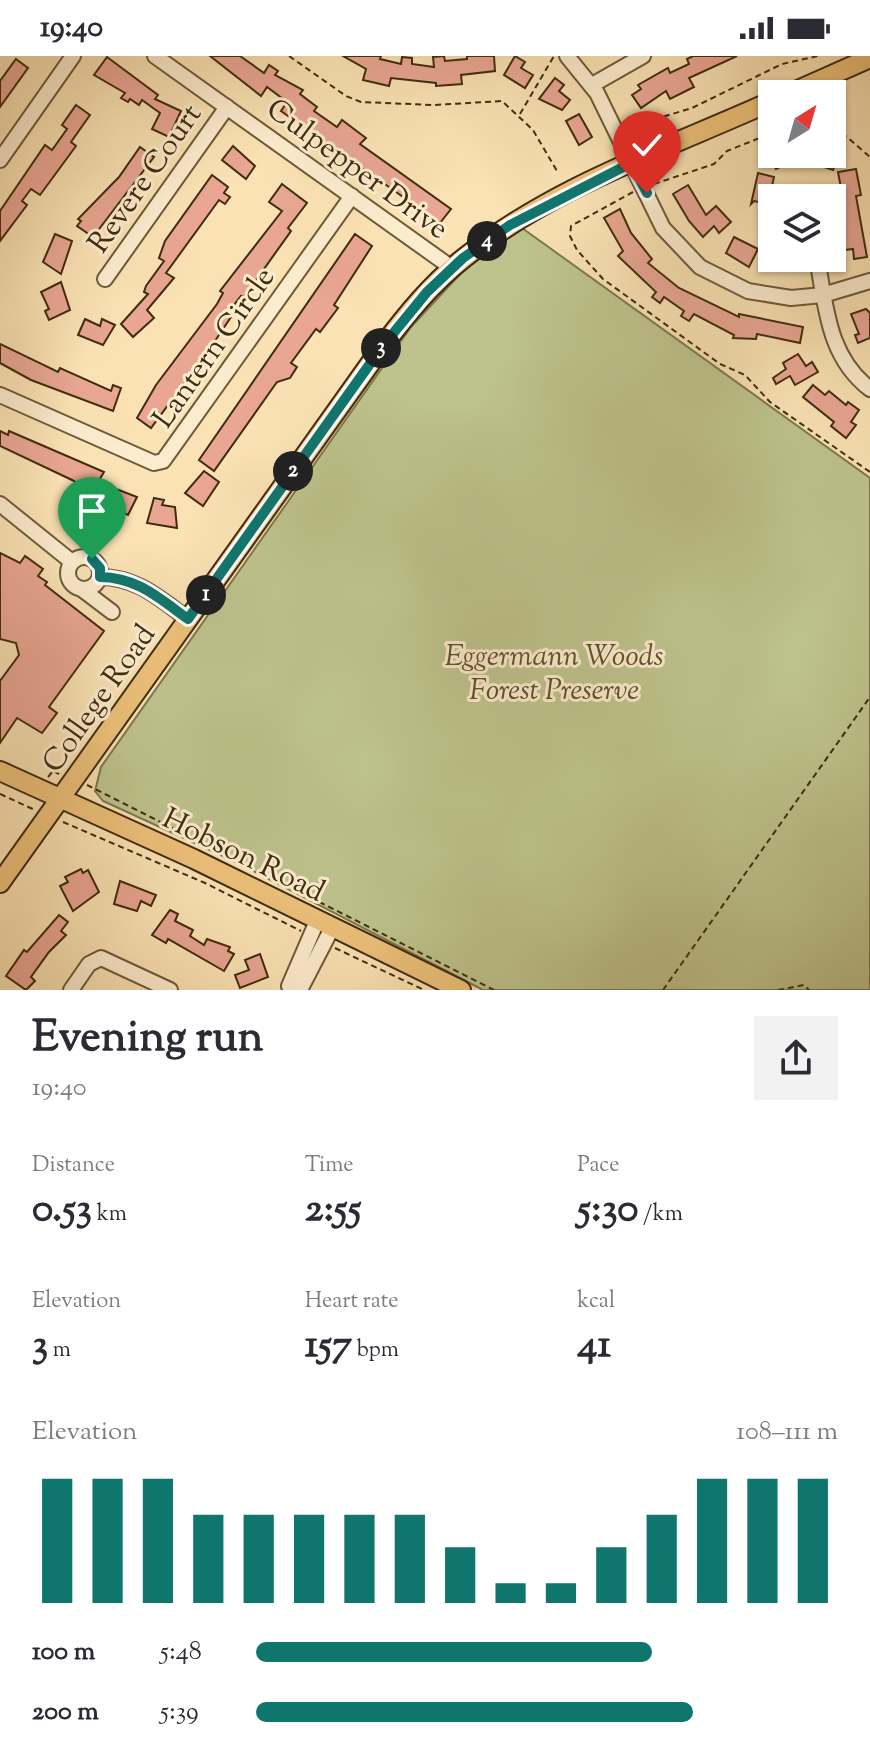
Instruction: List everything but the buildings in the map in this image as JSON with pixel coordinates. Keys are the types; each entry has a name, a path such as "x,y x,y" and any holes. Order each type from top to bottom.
{"main road":[{"path":"820,80 870,58"},
{"name":"College Road","path":"0,883 382,347 452,268 526,216 631,163 758,107"},
{"name":"Hobson Road","path":"0,771 61,798 320,932 461,990"}],"street":[{"path":"0,160 73,56"},
{"name":"Culpepper Drive","path":"155,56 452,268"},
{"path":"567,56 592,85 669,238 713,276 759,294 791,298 823,295 870,281"},
{"path":"592,85 643,56"},
{"name":"Revere Court","path":"105,279 227,107"},
{"name":"Lantern Circle","path":"0,395 154,463 163,461 352,196"},
{"path":"819,272 837,352 848,369 870,389"},
{"path":"0,504 72,562"},
{"path":"72,562 84,557 92,559 100,568 100,577 94,587 83,590"},
{"path":"72,562 69,579 112,612"},
{"path":"100,577 128,580 145,588 188,619"},
{"path":"294,990 289,986 320,932"},
{"path":"71,990 89,964 101,958 170,990"}],"path":[{"path":"289,56 346,96 361,102 434,105 495,99 520,115 557,171"},
{"path":"520,115 554,56"},
{"path":"628,136 659,118 692,108 782,64 818,56"},
{"path":"846,137 870,157"},
{"path":"758,139 727,151 714,164 644,187 574,222 570,236 577,250 617,291 720,364 745,375 770,402 870,472"},
{"path":"663,990 870,697"},
{"path":"94,788 494,990"},
{"path":"0,794 25,806"},
{"path":"69,824 320,932 424,990"},
{"path":"778,990 804,985 809,990"}],"green space":[{"name":"Eggermann Woods Forest Preserve","path":"522,228 870,478 870,990 483,990 236,862 103,801 95,791 101,767 411,327 464,270"}],"route":[{"path":"92,559 100,568 100,577 128,580 145,588 188,619 403,319 452,268 526,216 631,163 647,193"}]}
